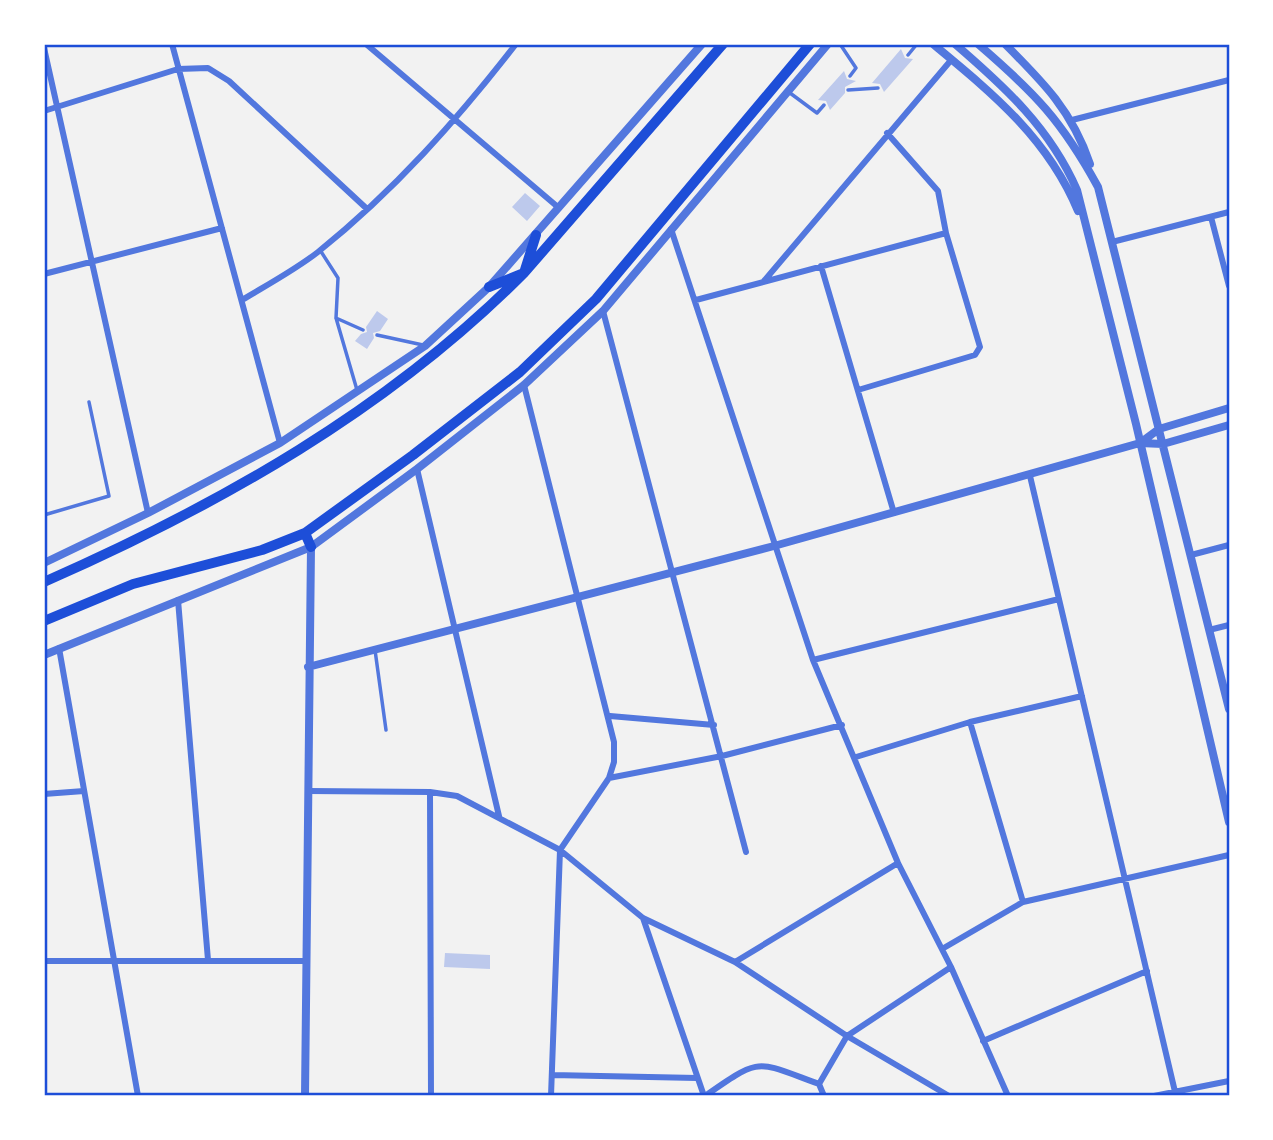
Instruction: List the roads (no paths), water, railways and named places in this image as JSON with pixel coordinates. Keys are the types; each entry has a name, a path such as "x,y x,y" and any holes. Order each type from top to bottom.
{"main road":[{"path":"44,582 117,550 285,459 401,383 489,309 524,274 723,44"},
{"path":"44,621 133,584 262,550 305,533 381,480 520,372 596,299 810,44"},
{"path":"524,274 536,235"},
{"path":"489,287 524,274"},
{"path":"305,533 311,547"}],"street":[{"path":"172,44 280,443"},
{"path":"366,44 559,208"},
{"path":"242,300 320,250 415,165 456,121 516,44"},
{"path":"44,563 148,513 280,443 425,346 489,287 702,44"},
{"path":"44,655 311,547 417,469 524,385 603,311 828,44"},
{"path":"933,44 1001,101 1027,128 1063,180 1084,226"},
{"path":"955,44 1007,88 1054,146 1077,190 1229,822"},
{"path":"978,44 1034,93 1072,139 1098,187"},
{"path":"1005,44 1052,93 1072,120 1098,187 1229,709"},
{"path":"44,48 148,513"},
{"path":"764,281 887,133 952,60"},
{"path":"44,111 178,69 208,68 229,81 366,208"},
{"path":"1072,120 1229,79"},
{"path":"858,390 975,355 980,347 946,233 938,191 887,133"},
{"path":"1112,242 1229,212"},
{"path":"1211,217 1229,286"},
{"path":"44,274 222,228"},
{"path":"671,229 813,660 856,757 898,863 951,967 1008,1096"},
{"path":"696,300 946,233"},
{"path":"821,266 894,513"},
{"path":"603,311 747,852"},
{"path":"524,385 576,597 610,716 614,742 614,762 609,778 560,850 551,1096"},
{"path":"1140,443 1158,429 1229,408"},
{"path":"308,667 774,546 1140,443 1163,444 1229,425"},
{"path":"417,469 499,816"},
{"path":"1030,476 1175,1094"},
{"path":"1191,555 1229,545"},
{"path":"305,1096 311,547"},
{"path":"813,660 1059,599"},
{"path":"178,600 208,960"},
{"path":"1209,630 1229,625"},
{"path":"59,648 138,1096"},
{"path":"856,757 970,722 1082,696"},
{"path":"610,716 714,725"},
{"path":"970,722 1023,902"},
{"path":"609,778 722,756 842,725"},
{"path":"44,794 84,791"},
{"path":"309,791 430,792 457,796 499,816 560,850 643,918 735,962 847,1036 949,1096"},
{"path":"430,792 431,1096"},
{"path":"942,949 1023,902 1229,855"},
{"path":"735,962 898,863"},
{"path":"643,918 705,1096 744,1069 756,1065 768,1066 819,1084 824,1096"},
{"path":"44,961 307,961"},
{"path":"819,1084 847,1036 951,967"},
{"path":"983,1041 1147,971"},
{"path":"552,1075 697,1078"},
{"path":"1154,1096 1175,1094 1229,1081"}],"lane":[{"path":"839,44 856,68 850,76"},
{"path":"908,55 917,44"},
{"path":"848,90 878,88"},
{"path":"788,91 817,113 824,105"},
{"path":"320,250 338,278 337,317 358,393"},
{"path":"337,317 363,330"},
{"path":"377,335 425,346"},
{"path":"44,515 109,496 89,402"},
{"path":"375,650 386,730"}]}
